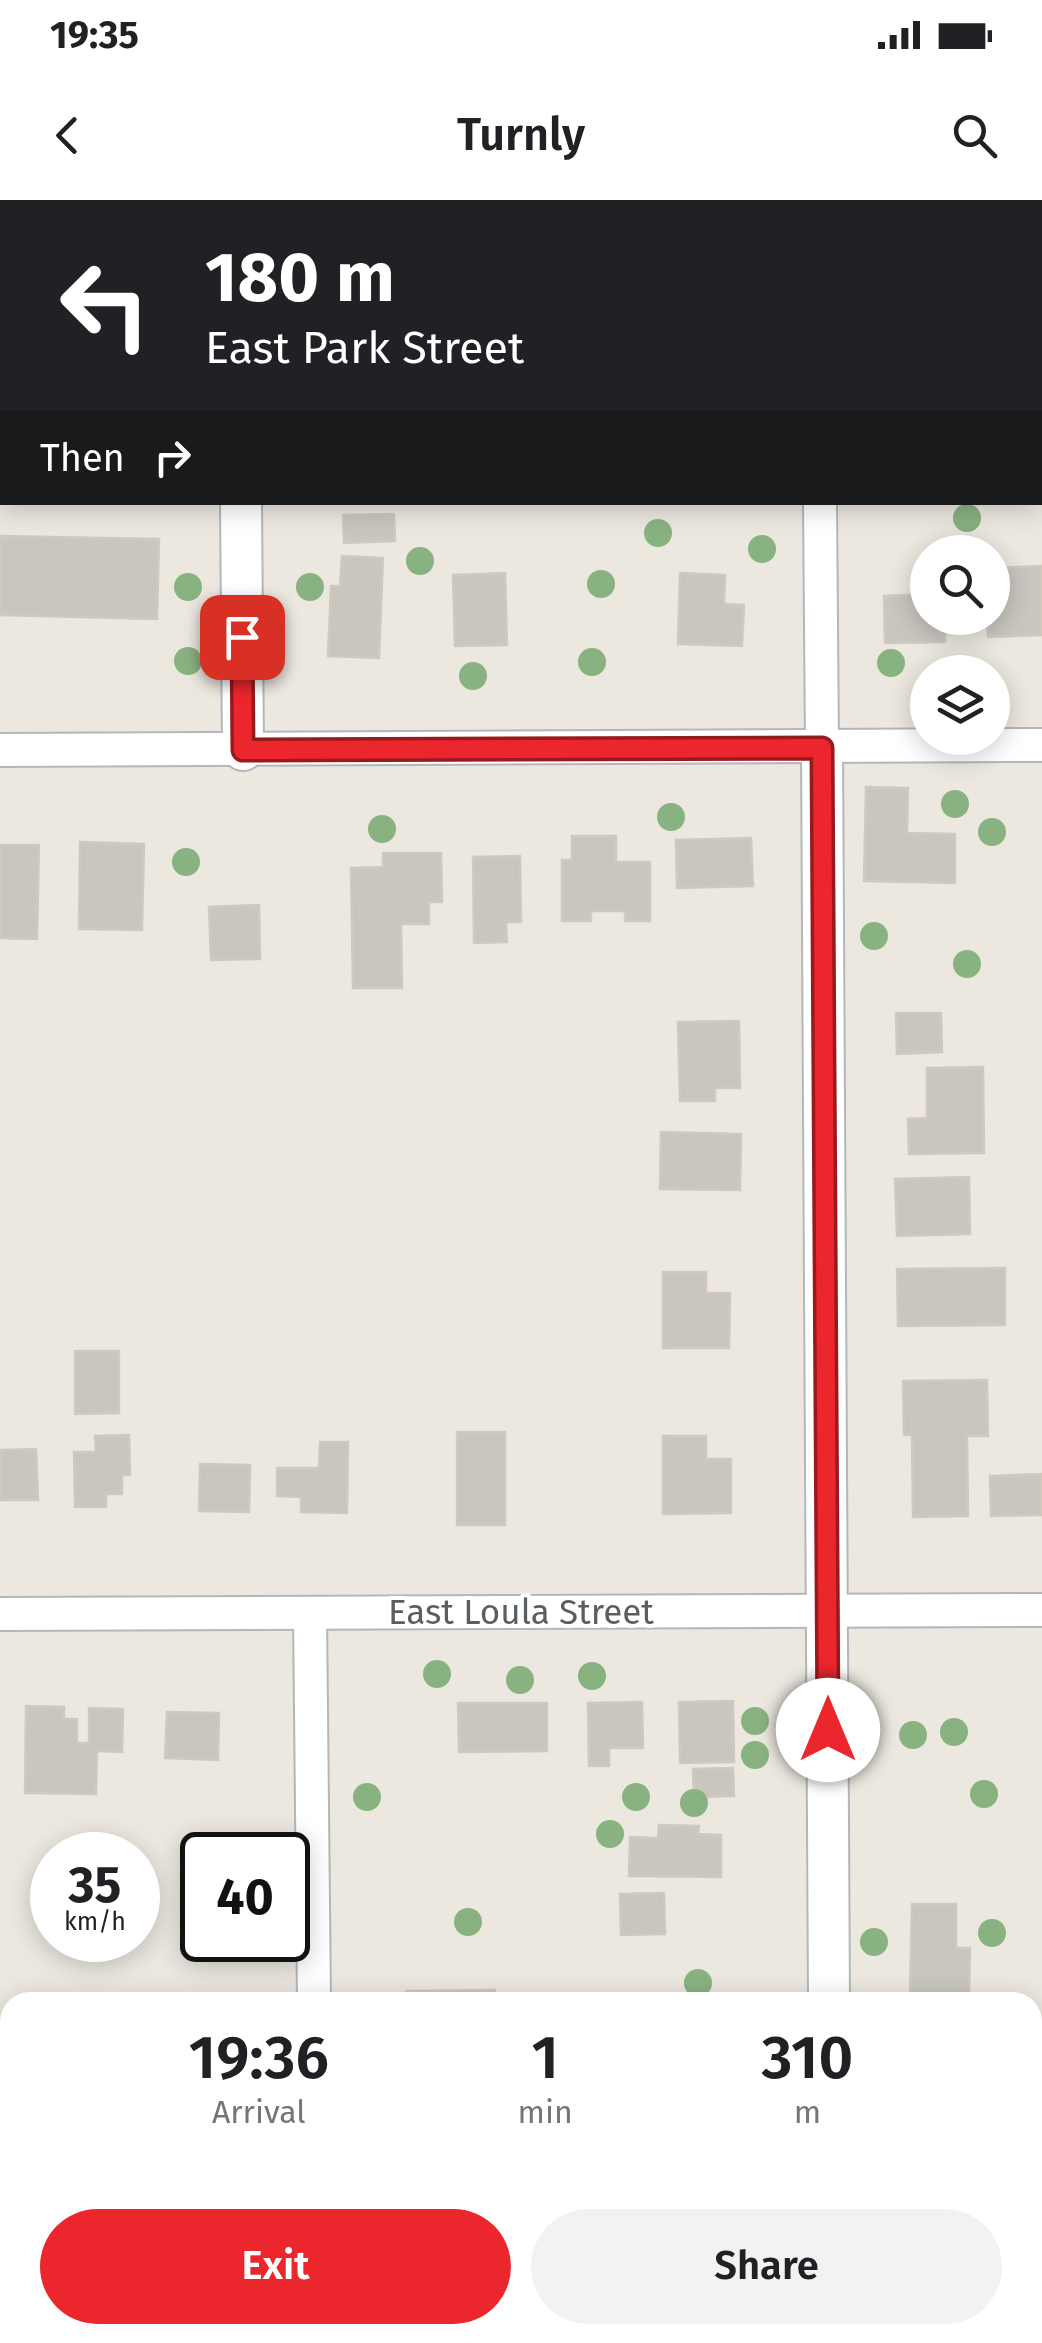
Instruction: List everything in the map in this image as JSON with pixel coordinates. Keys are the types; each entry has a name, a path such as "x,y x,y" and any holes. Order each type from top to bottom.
{"street":[{"path":"241,505 243,750"},
{"path":"820,505 829,1992"},
{"path":"0,750 1042,745"},
{"name":"East Loula Street","path":"0,1614 1042,1610"},
{"path":"310,1613 314,1992"}],"building":[{"path":"394,514 395,541 344,543 343,515"},
{"path":"0,536 159,539 157,619 0,615"},
{"path":"342,556 383,558 379,658 328,656 331,586 340,586"},
{"path":"1042,566 1042,635 988,637 1010,635 1010,567"},
{"path":"505,573 507,645 455,646 453,575"},
{"path":"680,573 725,575 724,604 744,605 742,646 678,644"},
{"path":"910,595 910,635 945,635 945,642 885,643 884,596"},
{"path":"866,787 908,788 907,833 955,834 955,883 864,881"},
{"path":"572,836 616,836 616,862 650,862 650,921 625,921 625,911 591,911 591,921 562,921 562,860 572,860"},
{"path":"751,838 753,886 677,888 676,840"},
{"path":"80,842 144,844 142,930 79,929"},
{"path":"0,845 39,845 37,939 0,938"},
{"path":"383,853 441,853 442,902 429,902 429,924 401,924 402,988 353,988 351,868 383,867"},
{"path":"520,856 521,922 506,922 507,942 474,943 473,857"},
{"path":"259,905 260,959 211,960 209,907"},
{"path":"896,1013 941,1013 942,1052 897,1054"},
{"path":"739,1021 740,1088 715,1088 715,1101 680,1101 678,1022"},
{"path":"983,1067 984,1153 909,1154 908,1119 927,1118 927,1068"},
{"path":"661,1132 741,1134 740,1190 660,1189"},
{"path":"969,1177 970,1234 897,1236 895,1179"},
{"path":"1005,1268 1005,1325 898,1326 897,1269"},
{"path":"663,1272 706,1272 706,1293 730,1293 729,1348 663,1348"},
{"path":"75,1351 119,1351 119,1413 75,1414"},
{"path":"987,1380 988,1436 967,1436 968,1516 913,1517 912,1435 904,1435 903,1381"},
{"path":"457,1432 505,1432 505,1525 457,1525"},
{"path":"129,1435 130,1475 122,1475 122,1494 106,1494 106,1507 75,1507 74,1452 96,1452 95,1436"},
{"path":"663,1436 706,1436 706,1459 731,1459 731,1513 663,1514"},
{"path":"320,1442 348,1442 347,1513 301,1512 301,1497 277,1496 277,1468 319,1468"},
{"path":"36,1449 38,1500 0,1500 0,1450"},
{"path":"200,1464 250,1465 249,1512 199,1511"},
{"path":"1041,1474 1042,1515 991,1516 990,1476"},
{"path":"733,1701 734,1762 680,1763 679,1702"},
{"path":"642,1702 643,1748 609,1748 609,1766 589,1766 588,1703"},
{"path":"458,1703 547,1703 547,1751 459,1752"},
{"path":"26,1706 64,1707 64,1719 77,1719 77,1743 89,1743 89,1708 123,1709 122,1752 97,1751 96,1794 25,1793"},
{"path":"167,1712 219,1713 218,1760 165,1758"},
{"path":"733,1768 734,1796 694,1797 693,1769"},
{"path":"659,1825 699,1826 698,1834 721,1835 721,1877 629,1876 630,1837 658,1838"},
{"path":"664,1893 665,1934 621,1935 620,1894"},
{"path":"912,1904 956,1904 956,1948 970,1948 969,1992 910,1992"},
{"path":"495,1990 495,1992 406,1992"}],"route":[{"path":"242,637 243,750 822,748 828,1730"}]}
